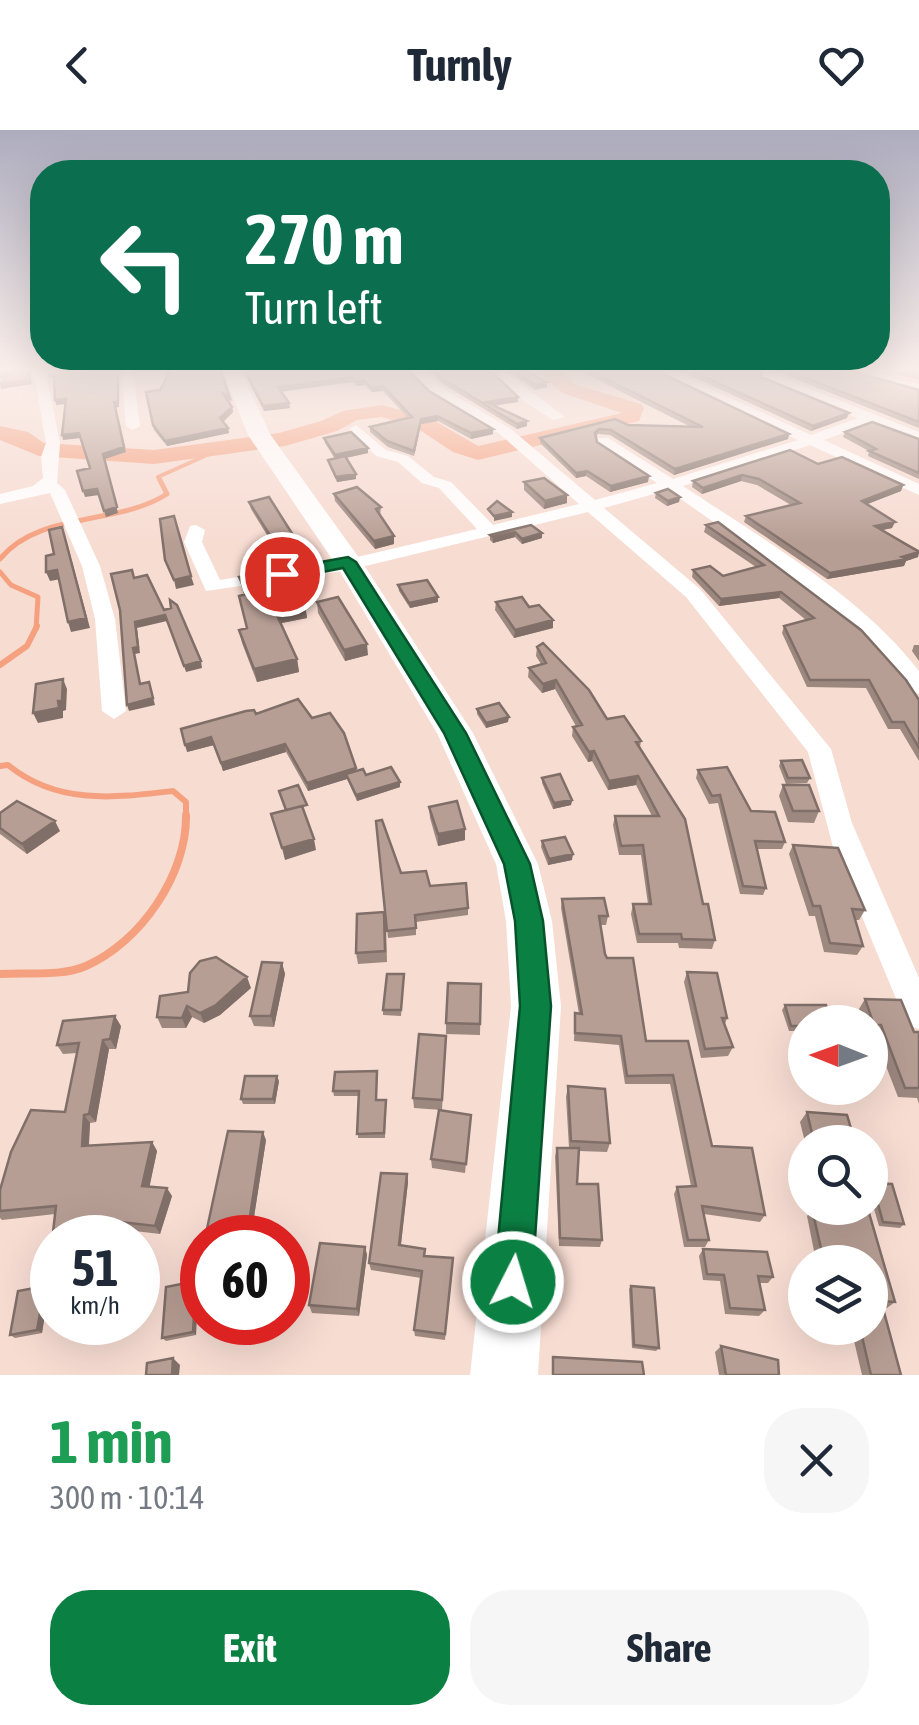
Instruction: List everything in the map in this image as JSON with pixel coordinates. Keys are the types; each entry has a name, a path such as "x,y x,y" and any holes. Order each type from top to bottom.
{"main road":[{"path":"256,427 440,709 482,786 517,864 529,921 536,1006 504,1375"}],"street":[{"path":"47,427 51,450 48,484"},
{"path":"498,427 693,593 819,749 825,759 831,803 857,876 919,1014"},
{"path":"784,427 919,490"},
{"path":"196,530 192,542 212,586 348,563 488,531 670,482 812,440 841,427"},
{"path":"356,429 381,453 404,460 428,480 445,486 488,531"},
{"path":"603,442 670,482 826,595 900,660 919,687"},
{"path":"0,499 48,484"},
{"path":"48,484 57,490 91,566 105,619 114,711"}],"building":[{"path":"63,427 120,427 124,447 103,454 117,507 104,511 97,489 83,491 77,471 90,468 79,433 62,435"},
{"path":"155,427 228,428 165,441"},
{"path":"370,427 419,427 414,451 387,441"},
{"path":"459,427 493,429 471,433"},
{"path":"583,427 775,427 789,434 675,469 611,430 599,429 595,433 597,442 649,476 611,486 587,471 576,473 540,438"},
{"path":"858,427 886,427 919,439 919,473 869,451 876,449 845,432"},
{"path":"351,432 368,448 335,455 324,438"},
{"path":"790,450 818,464 842,457 903,485 862,501 895,522 875,526 919,552 902,557 907,559 830,573 746,516 800,503 759,479 742,475 703,488 693,481"},
{"path":"345,456 356,474 336,477 328,460"},
{"path":"544,478 567,495 545,501 524,482"},
{"path":"357,487 381,507 376,509 394,536 374,541 334,494"},
{"path":"668,489 680,497 668,501 656,493"},
{"path":"269,497 298,543 306,541 315,553 269,561 266,556 281,553 249,502"},
{"path":"497,501 512,512 494,516 488,509"},
{"path":"174,516 191,576 174,580 165,560 160,519"},
{"path":"718,522 861,630 906,680 919,700 919,748 904,722 892,722 869,680 810,680 784,626 814,618 781,592 721,599 693,570 710,566 723,576 764,565 706,525"},
{"path":"531,525 542,533 522,539 515,532 490,535"},
{"path":"62,527 86,618 68,622 57,570 46,572 46,556 54,554 49,530"},
{"path":"294,569 305,605 275,611 297,659 254,669 239,630 247,628 239,596 247,594 239,577"},
{"path":"132,570 134,578 147,575 164,610 171,608 170,600 177,605 201,661 184,666 165,615 135,622 138,647 133,648 140,684 149,682 153,698 127,705 120,610 111,574"},
{"path":"427,580 438,597 409,603 398,585"},
{"path":"338,597 367,644 344,650 317,602"},
{"path":"522,597 529,607 539,605 553,620 515,630 496,602"},
{"path":"543,643 589,690 607,719 624,716 641,741 636,742 685,819 715,940 682,939 681,934 639,934 633,904 651,904 643,845 621,846 615,816 659,816 638,776 609,781 594,751 589,752 573,727 582,725 556,680 543,684 529,668 546,663 537,647"},
{"path":"63,679 59,708 33,713 36,684"},
{"path":"298,699 312,718 330,713 344,733 356,768 307,783 285,744 221,763 211,737 185,745 181,729 246,711 254,710 256,714"},
{"path":"499,703 509,717 486,723 477,709"},
{"path":"802,760 810,778 788,778 781,761"},
{"path":"391,767 400,782 356,795 346,774 363,769 366,775"},
{"path":"727,767 751,811 775,812 785,842 755,841 766,888 743,886 720,795 712,796 698,770"},
{"path":"560,774 572,800 554,803 542,778"},
{"path":"298,785 307,805 286,810 279,791"},
{"path":"783,785 809,785 819,811 793,811"},
{"path":"17,801 55,821 22,844 0,828 0,813"},
{"path":"457,801 465,829 438,834 429,807"},
{"path":"302,806 314,839 282,848 271,814"},
{"path":"382,820 401,873 426,871 430,886 466,883 468,908 415,915 416,928 387,931 376,821"},
{"path":"565,837 573,854 549,859 542,841"},
{"path":"793,845 838,848 865,910 852,909 863,946 830,943 820,906 813,906"},
{"path":"604,898 608,916 599,916 605,954 607,958 633,958 646,1041 688,1041 712,1146 752,1148 765,1215 702,1206 709,1240 688,1240 677,1187 696,1186 673,1075 627,1076 621,1036 575,1033 575,1013 582,1014 562,899"},
{"path":"384,912 385,951 356,953 357,914"},
{"path":"216,957 247,977 216,1005 200,1013 187,1006 182,1018 157,1017 160,996 188,992 190,973 200,961"},
{"path":"262,962 282,963 271,1016 250,1016"},
{"path":"687,972 717,973 727,1018 722,1018 733,1047 705,1049"},
{"path":"387,974 404,974 401,1010 383,1010"},
{"path":"448,983 481,984 480,1024 446,1023"},
{"path":"865,999 901,1000 914,1032 919,1032 919,1088 905,1088 888,1043 888,1005 867,1005"},
{"path":"115,1016 110,1039 103,1040 89,1114 84,1115 82,1146 152,1142 142,1186 167,1188 158,1215 55,1215 56,1206 0,1211 0,1190 11,1152 31,1110 65,1112 79,1043 57,1045 63,1021"},
{"path":"419,1034 446,1036 442,1100 413,1098"},
{"path":"377,1071 376,1100 386,1100 384,1133 357,1134 359,1091 333,1091 335,1072"},
{"path":"245,1076 277,1076 273,1099 241,1099"},
{"path":"568,1086 605,1089 610,1143 571,1141"},
{"path":"439,1110 471,1115 466,1164 431,1159"},
{"path":"807,1112 847,1115 850,1125 810,1125"},
{"path":"228,1131 263,1132 250,1215 210,1215"},
{"path":"557,1148 579,1148 577,1184 598,1184 602,1240 560,1238"},
{"path":"381,1173 407,1174 399,1245 425,1249 424,1256 453,1258 445,1334 414,1330 422,1271 369,1263"},
{"path":"888,1184 892,1184 904,1224 888,1222"},
{"path":"816,1225 873,1225 878,1245 820,1245"},
{"path":"320,1243 365,1247 357,1309 310,1305"},
{"path":"703,1249 767,1252 773,1277 758,1276 765,1310 730,1308 724,1275 707,1274"},
{"path":"888,1278 895,1302 888,1302"},
{"path":"180,1284 180,1335 162,1338 166,1287"},
{"path":"631,1286 654,1288 659,1348 634,1345"},
{"path":"30,1289 30,1331 10,1335 18,1291"},
{"path":"888,1327 901,1375 871,1375 864,1345 888,1345"},
{"path":"721,1346 778,1360 779,1375 726,1375"},
{"path":"553,1357 642,1362 644,1375 553,1375"},
{"path":"173,1358 172,1375 146,1375 147,1363"}],"waterway":[{"path":"0,433 20,437 39,449 154,457 285,439 324,427"},
{"path":"433,427 461,448 478,453 589,427"},
{"path":"161,483 158,477 227,446"},
{"path":"0,559 36,533 147,504 167,494 160,480"},
{"path":"0,572 11,585 38,597 36,628"},
{"path":"0,665 27,646 36,628"},
{"path":"0,766 8,765 27,778 66,793 129,796 173,791 186,802 186,815"},
{"path":"0,974 76,969 125,941 157,904 169,882 179,860 186,815"}],"route":[{"path":"282,574 348,562 455,733 517,864 529,921 536,1006 513,1282"}]}
